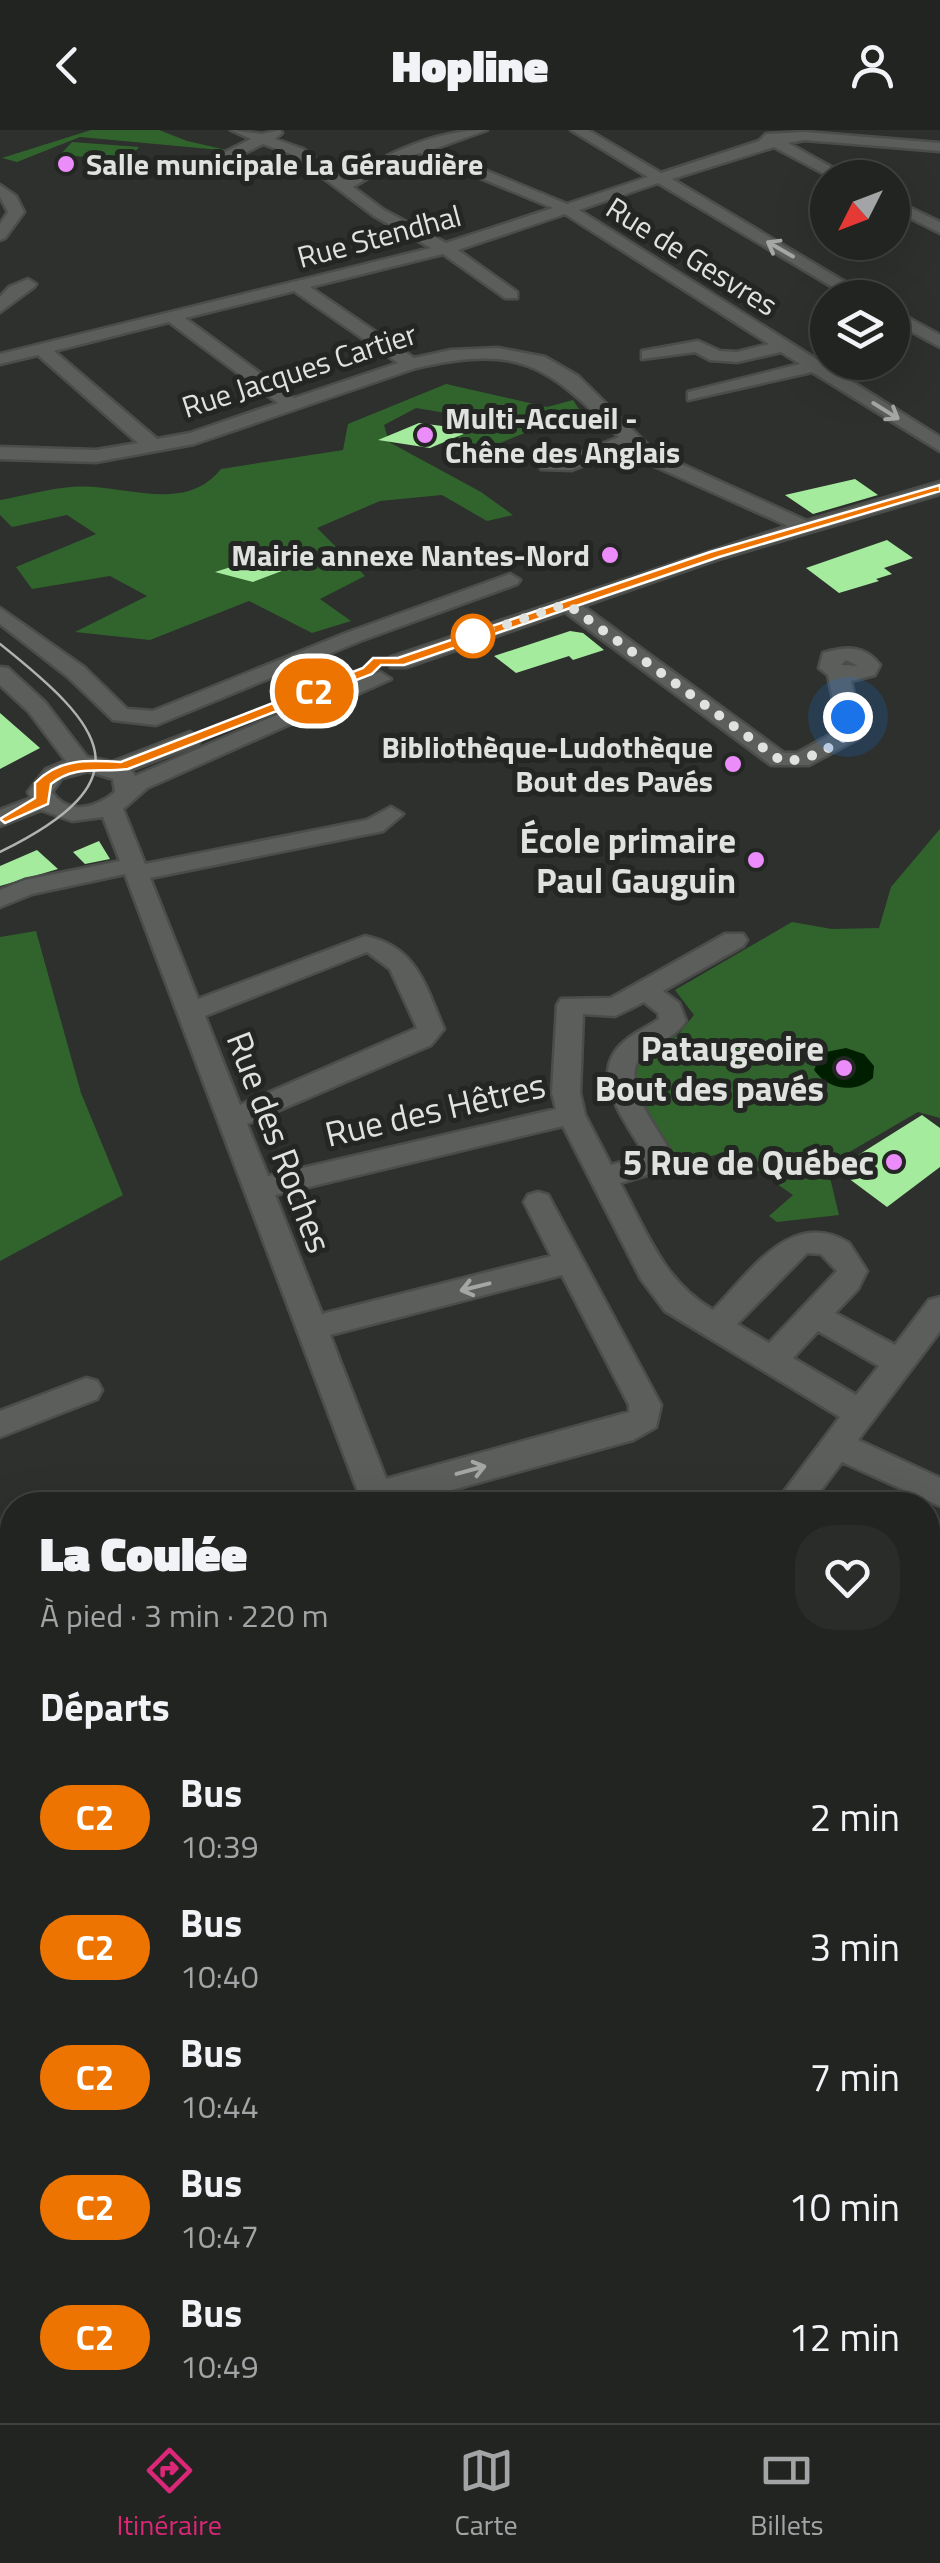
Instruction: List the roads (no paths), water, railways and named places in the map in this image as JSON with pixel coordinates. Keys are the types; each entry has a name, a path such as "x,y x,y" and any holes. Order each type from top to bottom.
{"street":[{"path":"238,130 272,135 388,219 445,249 511,294"},
{"path":"344,186 418,146 480,130"},
{"path":"578,130 833,280"},
{"path":"742,130 810,161"},
{"path":"772,141 811,133 940,147"},
{"path":"224,158 272,135"},
{"name":"Rue Stendhal","path":"0,359 445,249 772,141"},
{"name":"Rue de Gesvres","path":"418,146 566,209 810,363"},
{"path":"0,189 16,210 3,231"},
{"path":"0,200 3,231"},
{"path":"910,212 940,228"},
{"path":"0,308 15,290 28,284"},
{"path":"297,286 411,364"},
{"path":"172,317 291,404"},
{"path":"910,324 940,342"},
{"path":"648,355 698,346 716,356 737,357 783,346"},
{"path":"42,349 152,446"},
{"name":"Rue Jacques Cartier","path":"0,453 96,456 152,446 216,432 411,364 482,353 539,362 572,380 648,456 805,527"},
{"path":"694,396 810,367"},
{"name":"Rue de Gesvres","path":"836,380 940,445"},
{"path":"548,465 565,466 629,440"},
{"path":"51,775 80,764 114,768 381,668 567,604 940,488"},
{"path":"0,614 76,672 121,716 156,718 353,636 510,580"},
{"path":"567,604 780,760 802,760 850,732 838,673"},
{"path":"353,636 381,668"},
{"path":"0,820 43,801 70,814 119,799 381,668"},
{"path":"0,674 37,708 80,764"},
{"path":"43,801 41,788 51,775 54,756 48,725"},
{"name":"Rue des Roches","path":"114,768 125,777 119,799 135,869 375,1492"},
{"path":"0,899 25,888 375,826 392,814"},
{"path":"734,940 616,1007 570,1006 566,1092 571,1115 656,1278 676,1302 858,1412"},
{"path":"190,1012 365,944 374,944 396,955 431,1029 422,1039 231,1120"},
{"path":"602,1178 644,1166 655,1149 619,1080 619,1065 626,1054 673,1021 670,1009 645,990"},
{"name":"Rue des Hêtres","path":"258,1189 571,1115"},
{"path":"406,1492 633,1427 645,1418 645,1404 538,1202"},
{"path":"714,1328 792,1248 811,1240 840,1251 852,1271 772,1361"},
{"path":"312,1328 570,1262"},
{"path":"800,1492 896,1361 940,1308"},
{"path":"814,1316 896,1361"},
{"path":"0,1424 86,1390"},
{"path":"835,1444 940,1492"}],"tram line":[{"path":"0,644 65,701 85,727 95,752 93,776 77,800 47,826 0,852"}],"place":[{"name":"Salle municipale La Géraudière","path":"66,164"},
{"name":"Multi-Accueil - Chêne des Anglais","path":"425,435"},
{"name":"Mairie annexe Nantes-Nord","path":"610,555"},
{"name":"Bibliothèque-Ludothèque Bout des Pavés","path":"733,764"},
{"name":"École primaire Paul Gauguin","path":"756,860"},
{"name":"Pataugeoire Bout des pavés","path":"844,1068"},
{"name":"5 Rue de Québec","path":"894,1162"}]}
